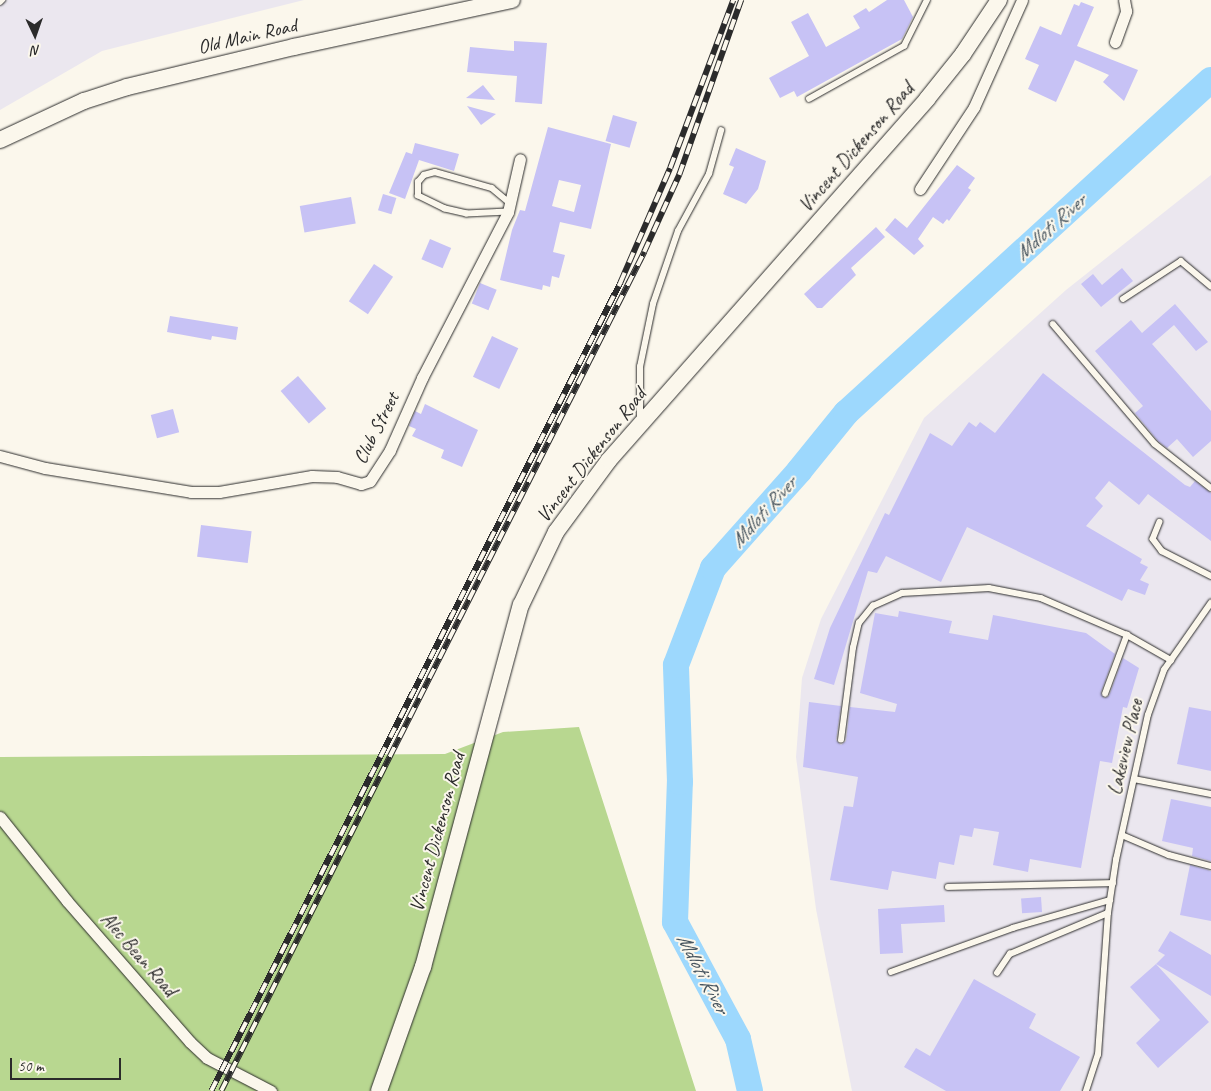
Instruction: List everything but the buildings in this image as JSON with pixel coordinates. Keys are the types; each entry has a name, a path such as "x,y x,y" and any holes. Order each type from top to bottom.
{"main road":[{"name":"Old Main Road","path":"0,140 84,101 127,87 303,45 512,0"},
{"name":"Vincent Dickenson Road","path":"379,1091 423,967 521,605 556,532 581,496 640,424 927,99 963,54 999,0"}],"street":[{"path":"920,189 974,107 1022,0"},
{"path":"1115,42 1126,11 1124,0"},
{"name":"Club Street","path":"0,456 45,468 200,492 220,492 312,476 366,483 390,450 422,378 509,208 520,159"},
{"name":"Alec Bean Road","path":"0,816 67,901 190,1042 207,1058 271,1091"}],"lane":[{"path":"809,99 904,46 927,0"},
{"path":"640,424 640,367 654,304 678,231 709,174 721,131"},
{"path":"435,172 492,188 509,208 467,214 445,209 418,196 418,182 424,175 435,172"},
{"path":"1123,299 1181,261 1211,286"},
{"path":"1053,324 1155,444 1211,488"},
{"path":"1160,522 1154,530 1153,538 1162,552 1211,576"},
{"path":"841,740 852,648 859,623 873,606 888,597 921,590 989,588 1041,598 1127,635 1171,660"},
{"name":"Lakeview Place","path":"1086,1091 1098,1055 1110,900 1134,779 1156,688 1171,660 1211,603"},
{"path":"1105,694 1127,635"},
{"path":"1134,779 1211,794"},
{"path":"1122,835 1169,855 1211,866"},
{"path":"948,887 1113,884"},
{"path":"891,972 1013,928 1110,900"},
{"path":"997,973 1010,954 1108,913"}],"shaded area":[{"path":"0,0 304,0 102,51 0,110"},
{"path":"1211,175 1211,1091 852,1091 816,909 796,757 802,678 821,619 924,418 1066,290"}],"green space":[{"path":"579,727 696,1091 0,1091 0,757 445,754 503,732"}],"waterway":[{"name":"Mdloti River","path":"750,1091 738,1039 675,922 680,782 676,665 713,568 799,471 846,413 1211,80"}],"railway":[{"path":"211,1091 620,283 670,168 733,0"},
{"path":"221,1091 644,252 679,175 741,0"}]}
